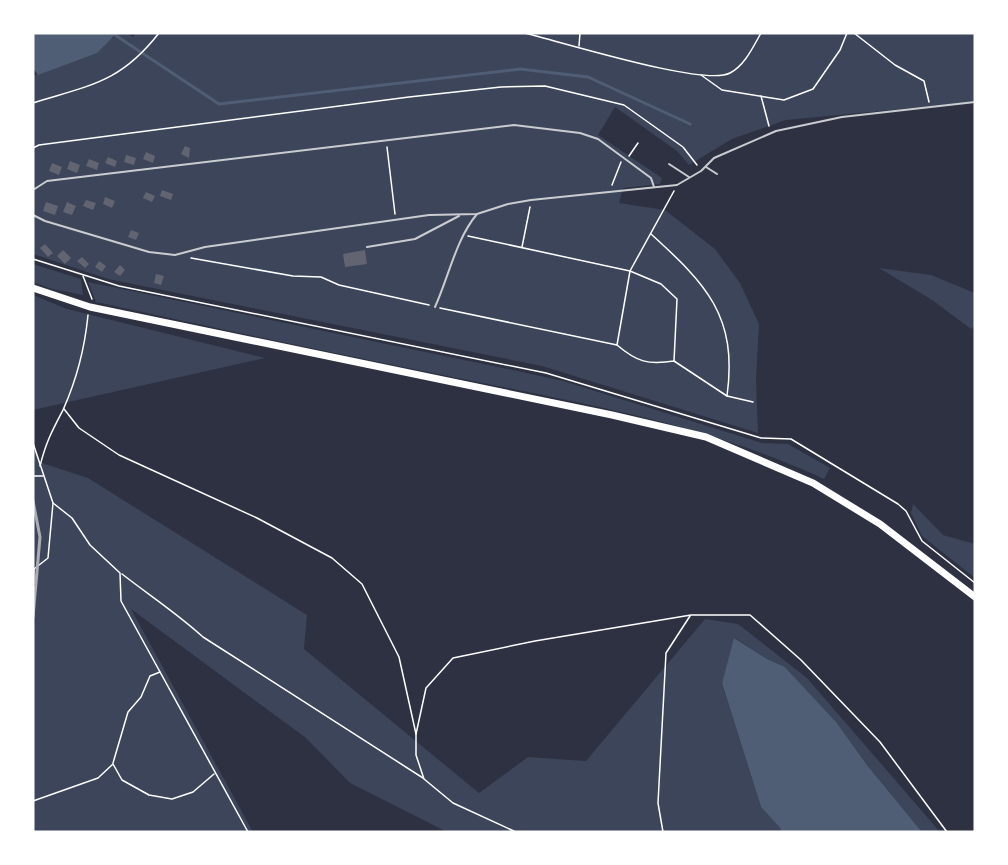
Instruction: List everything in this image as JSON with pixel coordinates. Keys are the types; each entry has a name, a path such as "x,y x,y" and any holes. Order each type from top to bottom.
{"main road":[{"path":"33,288 90,307 612,415 706,437 813,483 880,524 975,597"}],"lane":[{"path":"33,215 45,221 149,252 175,255 205,247 396,220 477,214 508,204 531,200 677,185 701,171 714,158 771,133 842,117 975,102"},
{"path":"33,190 46,181 513,125 580,134 598,139 651,178 654,188"},
{"path":"669,164 690,177"},
{"path":"706,166 717,174"},
{"path":"435,307 450,273 462,234 477,214"},
{"path":"367,247 415,239 460,215"}],"path":[{"path":"33,103 97,85 137,58 159,33"},
{"path":"524,33 646,65 699,74 730,73 747,58 761,33"},
{"path":"579,33 579,47"},
{"path":"699,74 722,90 784,100 813,89 840,50 847,33"},
{"path":"854,33 895,65 924,81 931,107"},
{"path":"33,148 39,145 409,97 501,87 545,86 624,105 683,147 701,171"},
{"path":"761,95 771,133"},
{"path":"386,140 394,211"},
{"path":"610,192 624,159 638,142"},
{"path":"617,345 630,271 677,185"},
{"path":"522,248 531,200"},
{"path":"462,234 630,271 661,284 677,299 674,361"},
{"path":"651,234 693,272 712,297 726,333 730,373 727,396"},
{"path":"175,255 293,276 321,277 339,285 617,345 630,356 652,364 674,361 727,396 753,402"},
{"path":"33,259 83,276 546,374 761,438 791,439 898,504 906,511 922,541 975,583"},
{"path":"83,276 92,300"},
{"path":"40,467 47,436 64,408 85,340 88,315"},
{"path":"64,408 79,428 119,455 257,518 332,558 362,584 399,657 416,734"},
{"path":"33,443 53,503 48,558 34,569 33,600"},
{"path":"33,476 44,476"},
{"path":"53,503 72,518 90,545 120,573 167,610 185,621 203,638 424,779 453,802 516,832"},
{"path":"120,573 121,601 248,832"},
{"path":"663,832 658,803 666,653 691,615"},
{"path":"424,779 416,755 416,734 426,688 453,658 536,641 691,615 750,615 801,660 880,742 947,832"},
{"path":"33,801 98,778 113,764 128,712 141,697 150,676 160,672"},
{"path":"113,764 122,780 149,795 172,799 193,792 216,773"}],"shaded area":[{"path":"33,33 117,33 97,53 38,75 33,68"},
{"path":"117,33 127,33 133,37 136,33 975,33 975,102 786,120 732,139 689,165 677,151 615,107 598,135 662,178 660,184 623,188 619,203 665,210 715,249 740,283 759,324 756,380 758,433 542,366 108,279 33,254 33,76 115,37"},
{"path":"33,264 81,279 83,295 52,289 33,282"},
{"path":"879,268 931,275 975,293 975,326 971,329 932,300"},
{"path":"88,282 563,381 762,443 788,444 830,468 824,479 731,442 636,416 96,302"},
{"path":"33,295 67,309 265,358 33,410"},
{"path":"33,440 39,462 88,478 307,615 304,649 479,793 528,757 586,761 705,619 738,624 807,678 940,832 922,832 867,765 837,723 785,667 767,659 735,638 722,683 761,807 782,830 779,832 447,832 350,783 306,738 131,609 253,832 33,832"},
{"path":"913,504 943,535 975,544 975,578 922,536 911,513"},
{"path":"734,638 767,659 785,667 837,723 867,765 922,832 779,832 781,829 761,807 722,683"}],"building":[{"path":"185,146 190,148 189,158 181,154"},
{"path":"146,152 155,156 153,163 143,159"},
{"path":"126,155 136,158 134,165 124,162"},
{"path":"108,157 117,161 115,167 105,163"},
{"path":"89,159 99,163 97,170 86,166"},
{"path":"70,161 80,165 77,173 67,169"},
{"path":"52,163 62,167 59,175 49,171"},
{"path":"162,190 173,194 171,200 160,196"},
{"path":"146,192 155,196 152,202 143,198"},
{"path":"105,197 115,201 112,208 103,204"},
{"path":"86,200 96,203 93,210 83,206"},
{"path":"46,202 58,206 55,215 43,211"},
{"path":"67,202 76,206 72,215 63,212"},
{"path":"131,230 139,233 136,240 128,237"},
{"path":"45,244 53,253 48,257 40,248"},
{"path":"63,250 71,258 65,264 57,256"},
{"path":"365,250 367,264 345,267 343,254"},
{"path":"82,257 89,264 85,268 77,261"},
{"path":"99,261 106,266 102,272 95,267"},
{"path":"120,265 125,270 120,276 114,272"},
{"path":"156,274 164,276 161,285 154,283"}],"waterway":[{"path":"112,33 219,104 520,69 588,77 690,124"}],"railway":[{"path":"33,501 40,537 33,617"}]}
